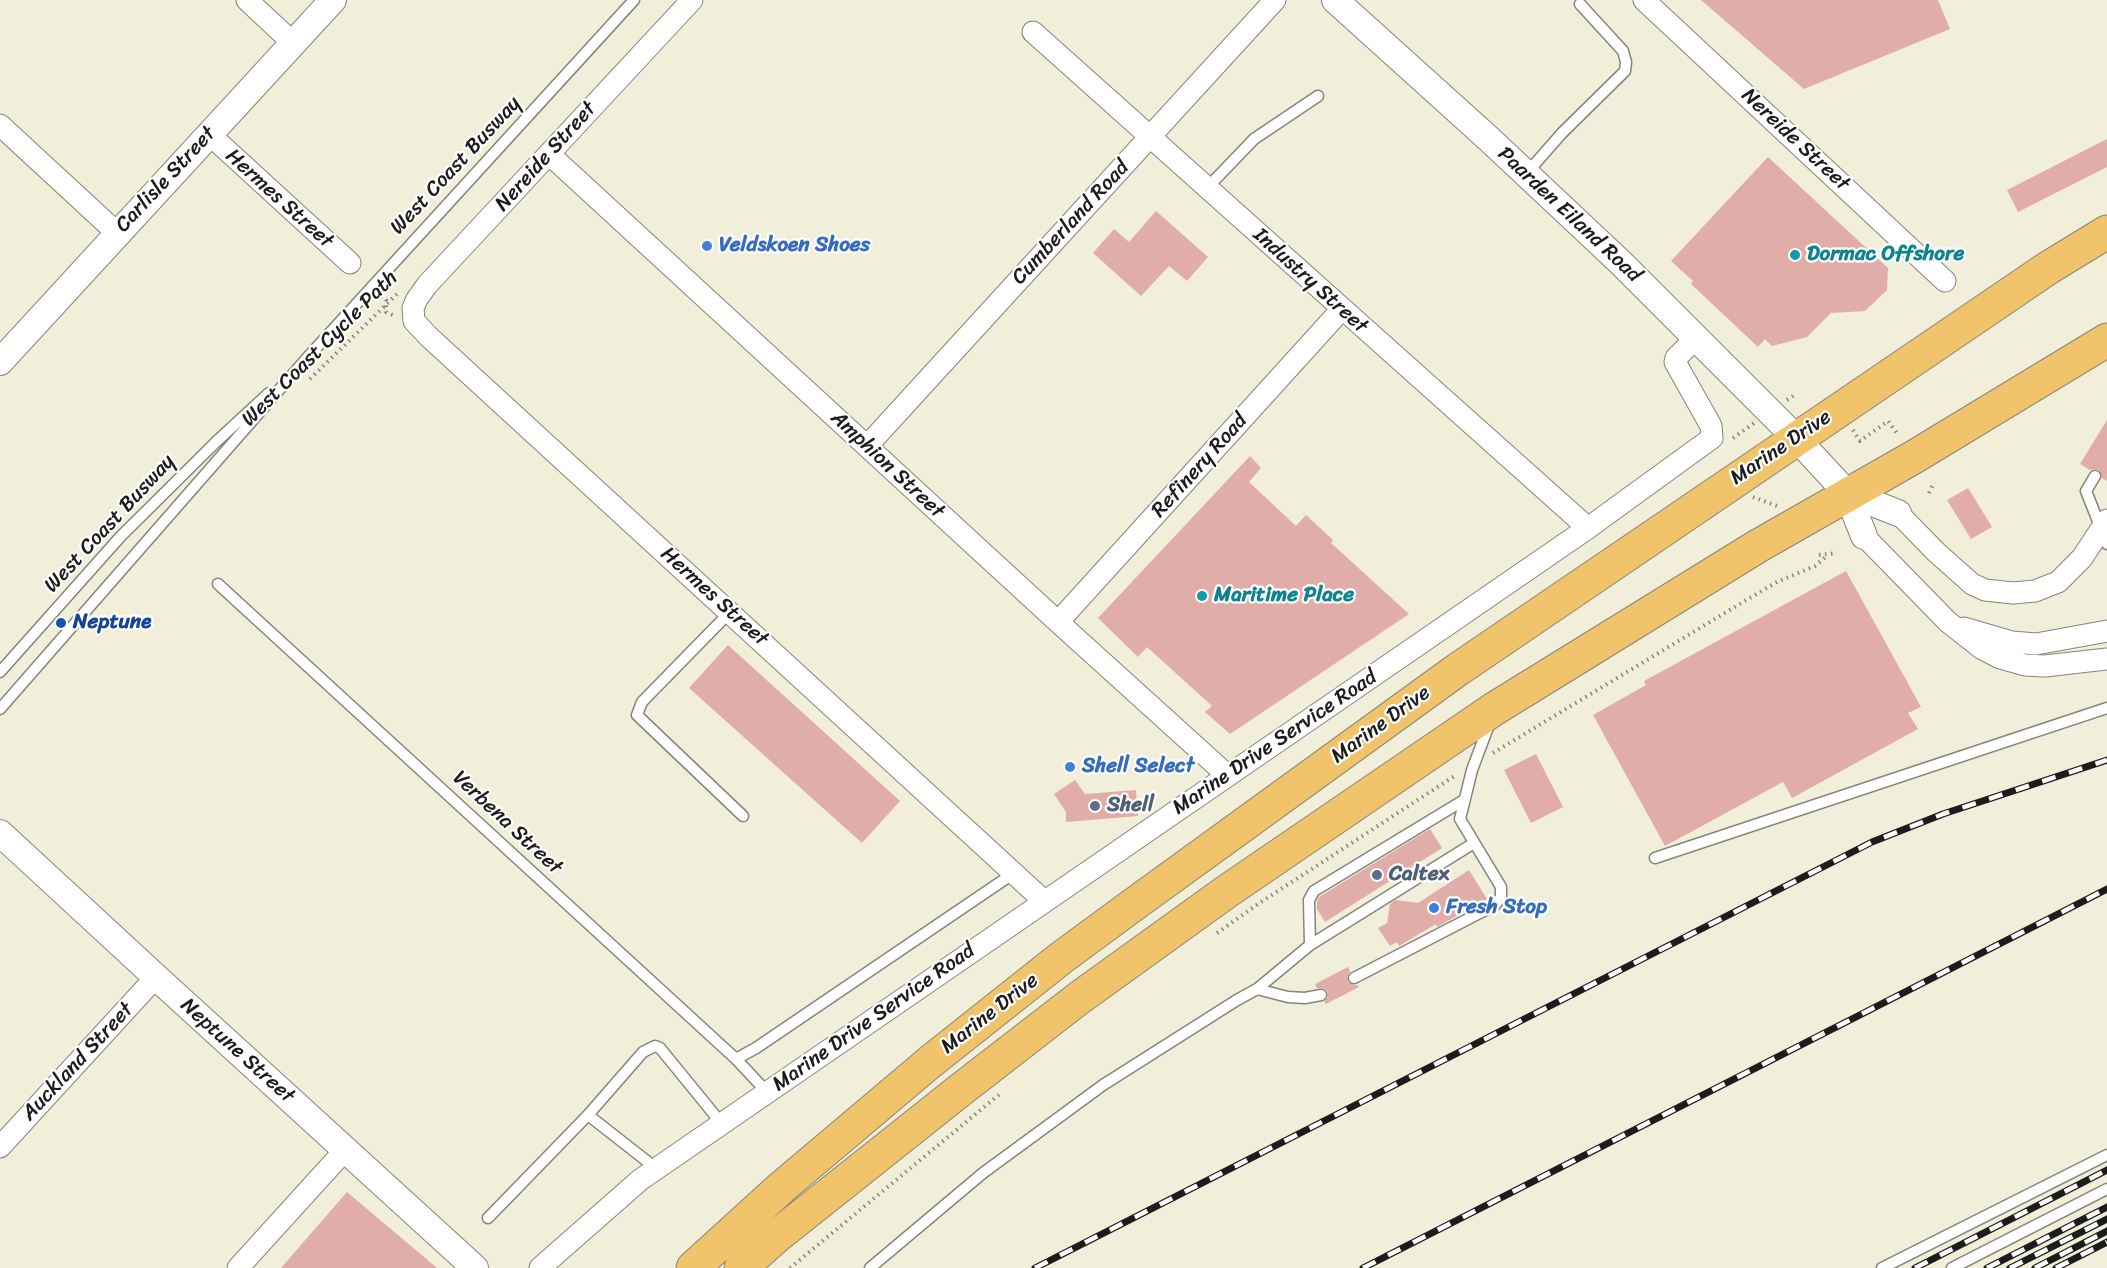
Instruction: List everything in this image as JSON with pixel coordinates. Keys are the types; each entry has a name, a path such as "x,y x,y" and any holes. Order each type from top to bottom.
{"main road":[{"name":"Marine Drive","path":"693,1268 782,1187 930,1062 1061,958 1457,670 2048,268 2107,232"},
{"name":"Marine Drive","path":"741,1268 778,1235 959,1090 1079,998 1226,892 1494,709 1758,546 1847,493 1914,457 2107,340"}],"street":[{"path":"246,0 293,43"},
{"name":"Carlisle Street","path":"0,362 333,0"},
{"name":"Nereide Street","path":"414,321 413,315 417,299 427,285 692,0"},
{"name":"Cumberland Road","path":"867,446 1275,0"},
{"name":"Paarden Eiland Road","path":"1335,0 1620,262 1796,438 1847,493"},
{"name":"Nereide Street","path":"1644,0 1945,281"},
{"name":"Industry Street","path":"1034,32 1588,528"},
{"path":"0,126 117,233"},
{"name":"Hermes Street","path":"209,134 350,263"},
{"name":"Amphion Street","path":"549,154 1227,775"},
{"name":"Refinery Road","path":"1058,622 1342,309"},
{"name":"Hermes Street","path":"414,321 1044,901"},
{"name":"Marine Drive Service Road","path":"540,1268 640,1180 1588,528 1712,438 1711,426 1675,362 1676,358 1696,338"},
{"path":"1847,493 1898,513 1971,584 1996,592 2035,591 2058,582 2105,531"},
{"path":"1847,493 1864,536 1948,622 1981,648 2011,662 2045,666 2107,659"},
{"path":"1948,622 2012,642 2036,644 2107,631"},
{"name":"Neptune Street","path":"0,832 475,1268"},
{"name":"Auckland Street","path":"0,1146 156,977"},
{"path":"238,1268 346,1149"}],"lane":[{"name":"West Coast Busway","path":"0,709 307,358 634,0"},
{"path":"1526,174 1562,133 1625,71 1626,62 1623,51 1580,4"},
{"path":"1207,188 1254,139 1318,96"},
{"name":"West Coast Busway","path":"0,672 122,536 217,441 307,358"},
{"path":"2096,476 2086,491 2105,531"},
{"name":"Verbena Street","path":"218,584 736,1059 767,1092"},
{"path":"730,612 642,702 637,715 743,816"},
{"path":"1655,858 2107,708"},
{"path":"1354,978 1495,905 1500,897 1501,887 1460,819 1472,770 1494,709"},
{"path":"1310,945 1309,900 1314,891 1464,800"},
{"path":"870,1268 983,1173 1103,1085 1257,989 1310,945 1474,843"},
{"path":"736,1059 756,1048 1014,873"},
{"path":"1257,989 1288,997 1305,998 1321,995"},
{"path":"488,1218 588,1115 643,1052 655,1046 660,1048 722,1124"},
{"path":"588,1115 657,1169"},
{"path":"1882,1268 2107,1155"},
{"path":"1952,1268 2107,1189"}],"path":[{"name":"West Coast Cycle Path","path":"303,386 401,289"},
{"path":"385,307 386,300"},
{"path":"1852,429 1860,441 1888,421 1899,436"},
{"path":"1929,492 1934,482"},
{"path":"1752,497 1782,508"},
{"path":"1819,555 1837,553"},
{"path":"1210,938 1258,904 1456,775 1777,582 1815,566 1828,555"},
{"path":"790,1268 1002,1093"}],"building":[{"path":"1701,0 1938,0 1950,29 1804,89"},
{"path":"2107,139 2107,167 2018,212 2007,190"},
{"name":"Dormac Offshore","path":"1768,157 1888,268 1887,290 1865,311 1831,313 1807,337 1772,346 1765,339 1758,347 1691,284 1693,281 1671,261"},
{"path":"1156,211 1208,257 1187,281 1169,266 1141,296 1093,253 1114,229 1129,242"},
{"path":"2107,420 2107,481 2102,478 2099,470 2090,470 2080,464"},
{"name":"Maritime Place","path":"1250,456 1261,468 1249,482 1296,526 1306,515 1333,540 1331,543 1409,614 1230,734 1205,712 1212,706 1147,647 1138,657 1098,618"},
{"path":"1968,488 1992,527 1971,539 1947,500"},
{"path":"1846,571 1921,707 1908,713 1918,729 1792,798 1783,782 1665,846 1593,715 1646,685 1644,681"},
{"path":"728,645 900,801 862,843 689,688"},
{"path":"1536,754 1563,807 1531,823 1504,770"},
{"path":"1075,780 1085,794 1136,790 1138,816 1066,822 1066,812 1054,794"},
{"name":"Caltex","path":"1430,829 1442,848 1325,922 1317,909 1319,897"},
{"name":"Fresh Stop","path":"1469,870 1487,899 1437,927 1436,924 1399,946 1397,942 1390,946 1378,928 1387,923 1390,904 1396,900 1418,903"},
{"path":"1348,967 1350,971 1347,977 1348,982 1359,987 1326,1004 1324,1002 1328,997 1327,991 1317,988 1315,984"},
{"path":"347,1192 437,1268 281,1268"}],"railway":[{"path":"1035,1268 1872,842 1943,814 2107,760"},
{"path":"1363,1268 2107,889"},
{"path":"1915,1268 2107,1170"},
{"path":"1987,1268 2107,1207"},
{"path":"2010,1268 2107,1219"},
{"path":"2035,1268 2107,1231"},
{"path":"2056,1268 2107,1242"}],"place":[{"name":"Veldskoen Shoes","path":"707,246"},
{"name":"Dormac Offshore","path":"1795,255"},
{"name":"Maritime Place","path":"1202,596"},
{"name":"Neptune","path":"61,623"},
{"name":"Shell Select","path":"1070,767"},
{"name":"Shell","path":"1095,806"},
{"name":"Caltex","path":"1377,875"},
{"name":"Fresh Stop","path":"1434,908"}]}
